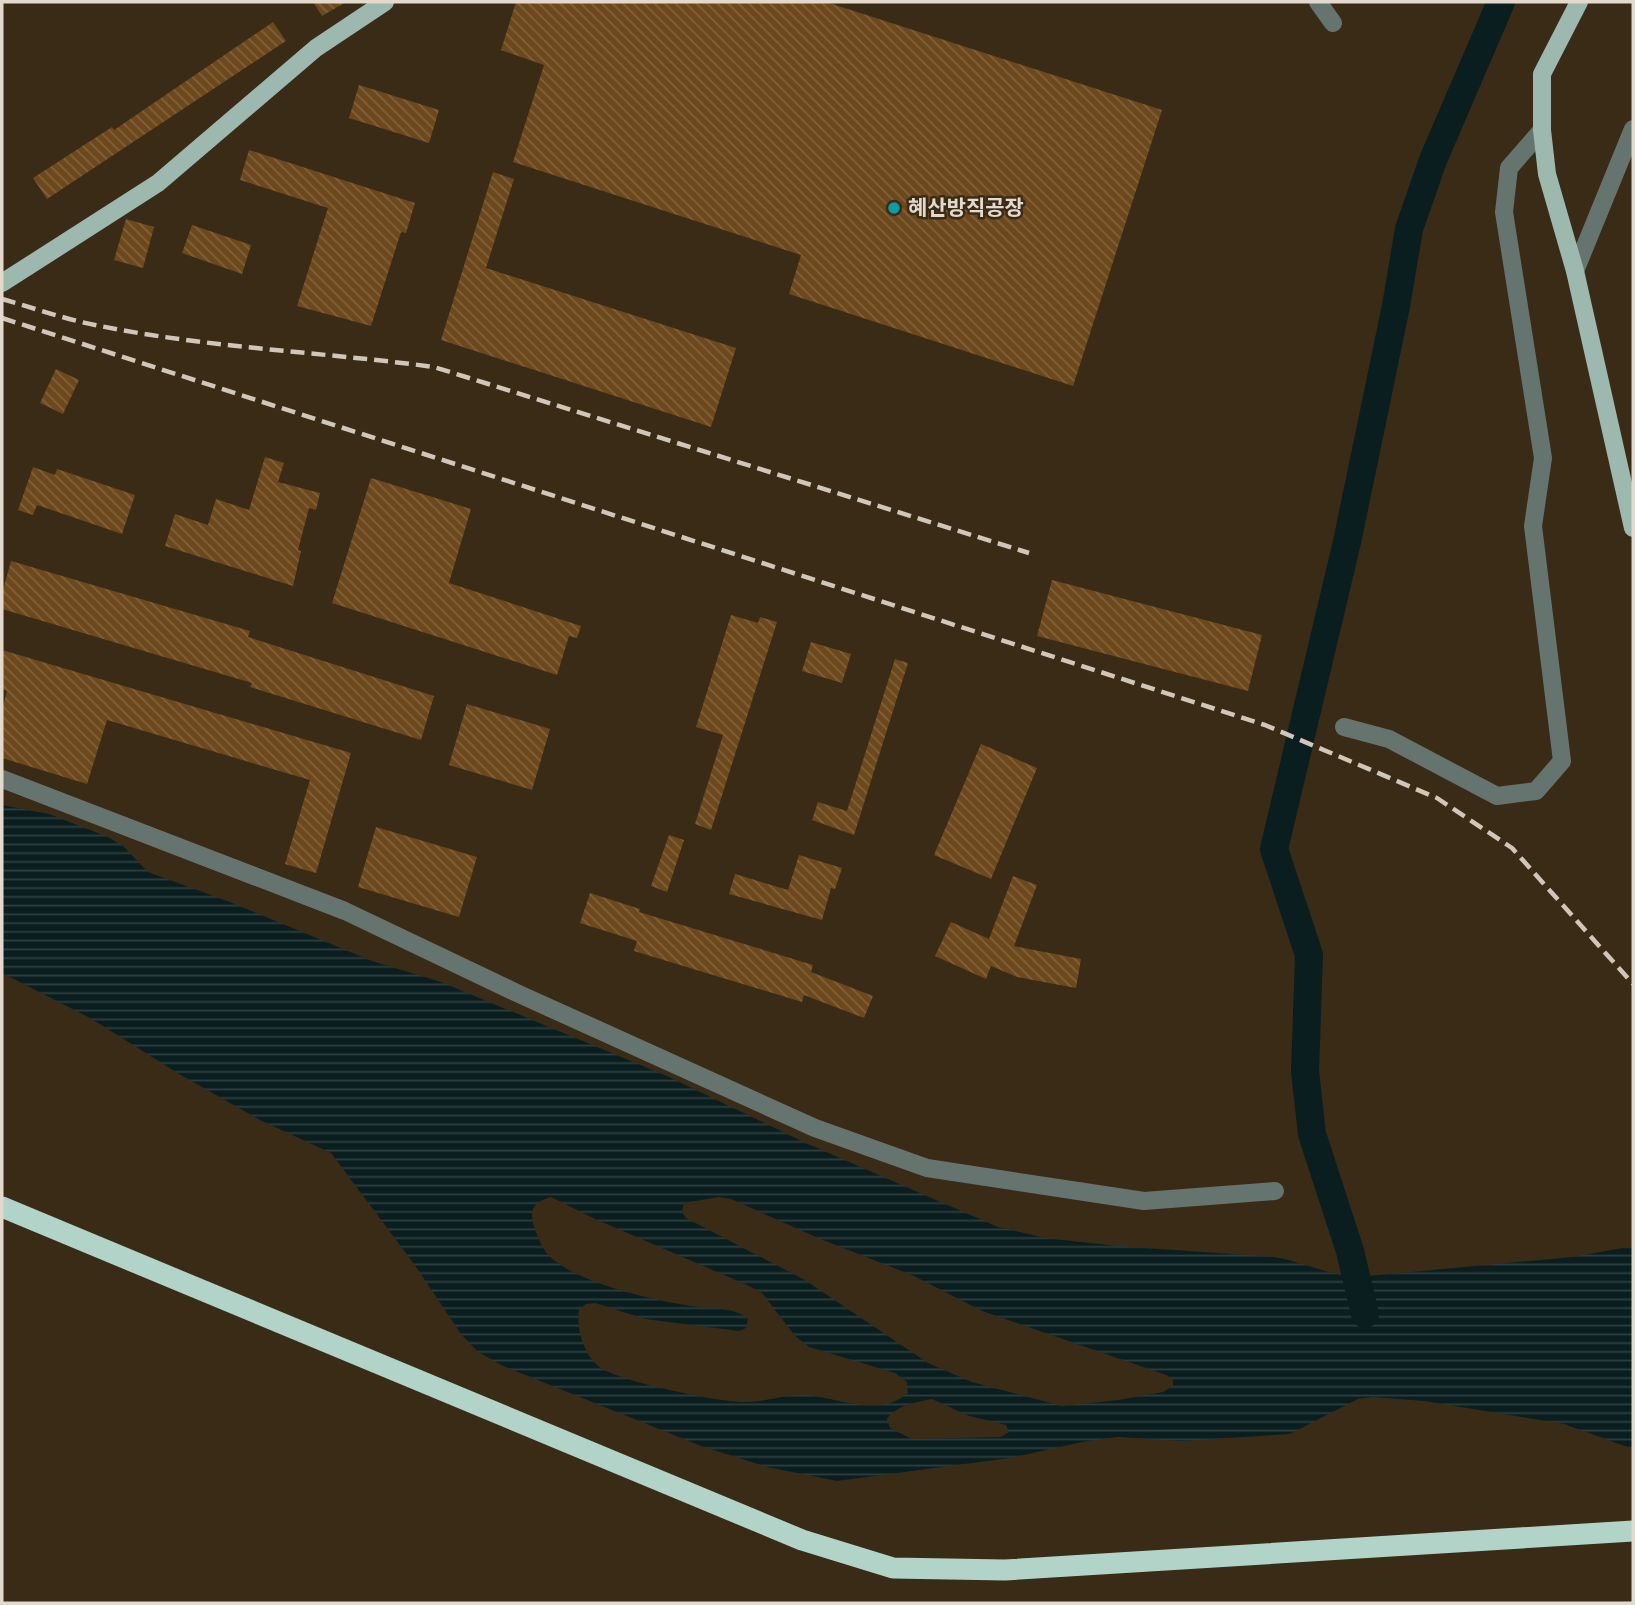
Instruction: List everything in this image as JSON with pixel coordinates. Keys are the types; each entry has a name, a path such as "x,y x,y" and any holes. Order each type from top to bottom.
{"highway":[{"path":"2,1207 802,1540 893,1568 1005,1570 1633,1531"}],"main road":[{"path":"3,280 158,183 317,48 385,2"},
{"path":"1579,2 1542,74 1542,130 1547,174 1575,271 1633,528"}],"street":[{"path":"1318,2 1333,23"},
{"path":"1575,271 1633,129"},
{"path":"1344,727 1390,739 1497,796 1536,790 1562,761 1533,526 1543,458 1504,212 1509,168 1542,130"},
{"path":"2,779 345,911 519,994 815,1128 927,1168 1144,1201 1275,1191"}],"water":[{"path":"2,805 49,814 108,837 123,846 148,872 230,902 372,961 441,982 667,1076 808,1144 998,1227 1046,1238 1117,1246 1275,1257 1357,1277 1573,1257 1633,1246 1633,1449 1564,1424 1424,1401 1373,1397 1358,1399 1290,1434 1181,1441 1118,1437 1010,1458 837,1481 767,1467 701,1446 503,1366 478,1352 461,1334 414,1264 331,1153 260,1120 179,1074 90,1018 2,973","holes":["551,1197 762,1293 795,1336 809,1347 895,1373 907,1382 908,1393 896,1401 871,1406 805,1395 741,1402 669,1390 628,1379 601,1368 590,1357 580,1333 579,1310 586,1304 595,1303 645,1319 739,1331 746,1328 748,1319 729,1310 691,1306 637,1295 596,1282 562,1266 544,1249 532,1217 535,1206","719,1197 731,1199 818,1238 914,1276 982,1311 1166,1375 1173,1380 1173,1386 1163,1392 1062,1406 972,1382 928,1363 805,1280 686,1218 682,1212 684,1203","932,1399 969,1416 1006,1425 1009,1432 1001,1437 912,1439 890,1428 887,1419 896,1410"]}],"building":[{"path":"313,2 346,2 322,16"},
{"name":"혜산방직공장","path":"516,2 826,2 1162,110 1073,386 789,294 801,255 513,162 544,65 501,50"},
{"path":"273,22 286,41 47,199 33,178 112,127 114,130"},
{"path":"359,85 439,110 429,143 349,118"},
{"path":"249,150 415,203 406,233 401,232 371,326 297,306 328,208 240,180"},
{"path":"493,172 514,179 486,268 736,348 711,427 441,340"},
{"path":"126,219 154,227 143,268 114,260"},
{"path":"192,225 251,245 242,274 182,253"},
{"path":"56,369 79,380 63,414 40,403"},
{"path":"265,457 284,463 278,482 320,493 316,510 309,508 298,550 301,551 293,586 165,546 175,514 208,525 216,499 249,510"},
{"path":"33,467 55,475 57,469 135,495 122,534 37,505 33,515 18,510"},
{"path":"371,478 471,509 449,583 581,626 577,638 569,636 557,675 332,603"},
{"path":"11,561 250,631 248,637 434,696 421,740 250,687 252,683 2,609 2,594"},
{"path":"1052,580 1262,635 1248,691 1037,636"},
{"path":"731,615 758,623 760,617 777,622 711,830 695,824 723,735 696,727"},
{"path":"811,642 851,654 842,683 802,671"},
{"path":"2,650 351,753 316,873 285,864 310,780 107,720 87,784 2,758 2,710 7,691 2,689"},
{"path":"895,659 908,663 854,835 812,820 818,802 847,811"},
{"path":"467,704 550,729 532,790 449,765"},
{"path":"981,744 1037,768 991,879 934,855"},
{"path":"376,827 477,857 459,917 358,887"},
{"path":"669,835 684,840 667,892 651,886"},
{"path":"799,855 842,868 835,889 831,888 822,920 729,894 735,874 788,890"},
{"path":"1013,876 1037,885 1014,946 1081,959 1076,988 1017,977 991,966 986,979 935,956 951,922 989,939"},
{"path":"590,893 640,909 639,912 813,965 811,972 873,996 864,1018 804,995 802,1002 634,951 637,941 580,923"}],"waterway":[{"path":"1365,1314 1350,1251 1312,1134 1305,1071 1309,955 1274,849 1347,542 1396,306 1409,229 1433,160 1501,2"}],"railway":[{"path":"2,299 75,321 141,333 225,345 434,367 1029,553"},
{"path":"2,318 1265,725 1437,798 1512,848 1633,984"}],"place":[{"name":"혜산방직공장","path":"894,208"}]}
